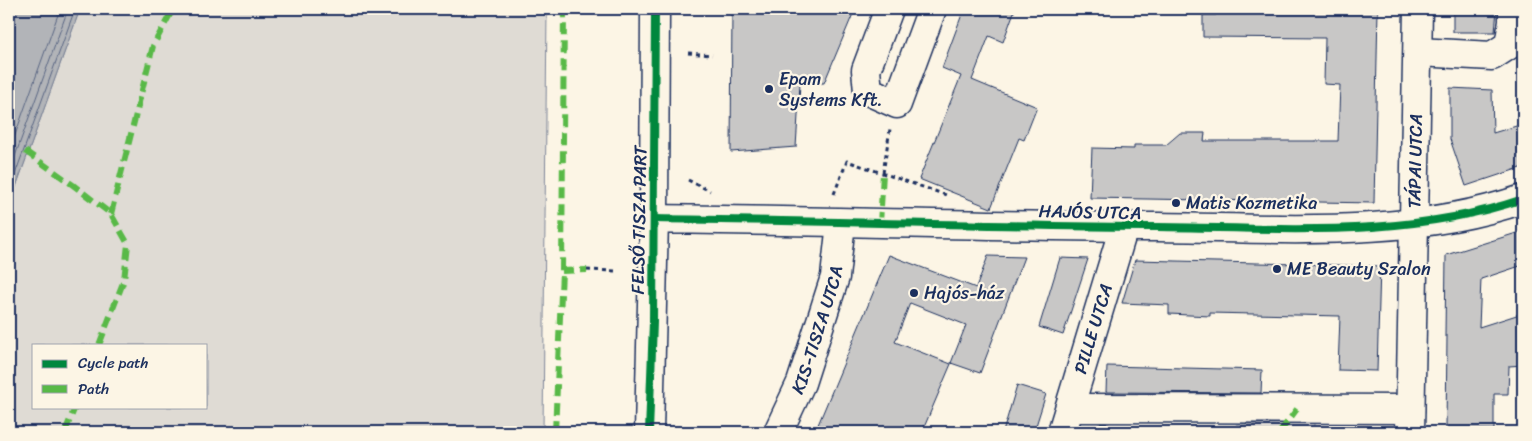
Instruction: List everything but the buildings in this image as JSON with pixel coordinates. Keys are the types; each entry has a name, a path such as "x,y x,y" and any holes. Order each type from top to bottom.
{"street":[{"name":"FELSŐ TISZA PART","path":"649,432 654,219 655,9"},
{"path":"889,9 866,70 868,92 896,104 932,9"},
{"name":"TÁPAI UTCA","path":"1410,421 1418,9"},
{"path":"1418,52 1492,56 1509,45 1513,9"},
{"name":"HAJÓS UTCA","path":"654,219 836,211 1124,227 1336,229 1414,224 1502,206 1523,199"},
{"name":"KIS-TISZA UTCA","path":"778,432 802,383 835,277 836,211"},
{"name":"PILLE UTCA","path":"1066,420 1124,227"},
{"path":"1066,420 1410,421"}],"path":[{"path":"688,53 712,55"},
{"path":"883,173 896,104"},
{"path":"836,211 848,161 910,182"},
{"path":"587,270 616,270"}],"shaded area":[{"path":"80,9 547,9 543,432 9,432 9,206"},
{"path":"1314,423 1314,432 1236,432 1236,425"}],"water":[{"path":"9,9 80,9 9,206"}],"marked path":[{"path":"111,214 153,46 173,9"},
{"path":"555,432 562,271 564,9"},
{"path":"25,151 111,214 128,244 124,280 99,344"},
{"path":"880,224 883,173"},
{"path":"562,271 587,270"},
{"path":"65,432 75,408"},
{"path":"1280,432 1297,409"}],"cycle path":[{"path":"649,432 653,322 655,9"},
{"path":"654,219 1250,229 1342,228 1388,226 1434,220 1479,212 1523,199"}],"place":[{"name":"Epam Systems Kft.","path":"769,89"},
{"name":"Matis Kozmetika","path":"1176,203"},
{"name":"ME Beauty Szalon","path":"1277,269"},
{"name":"Hajós-ház","path":"914,293"}]}
